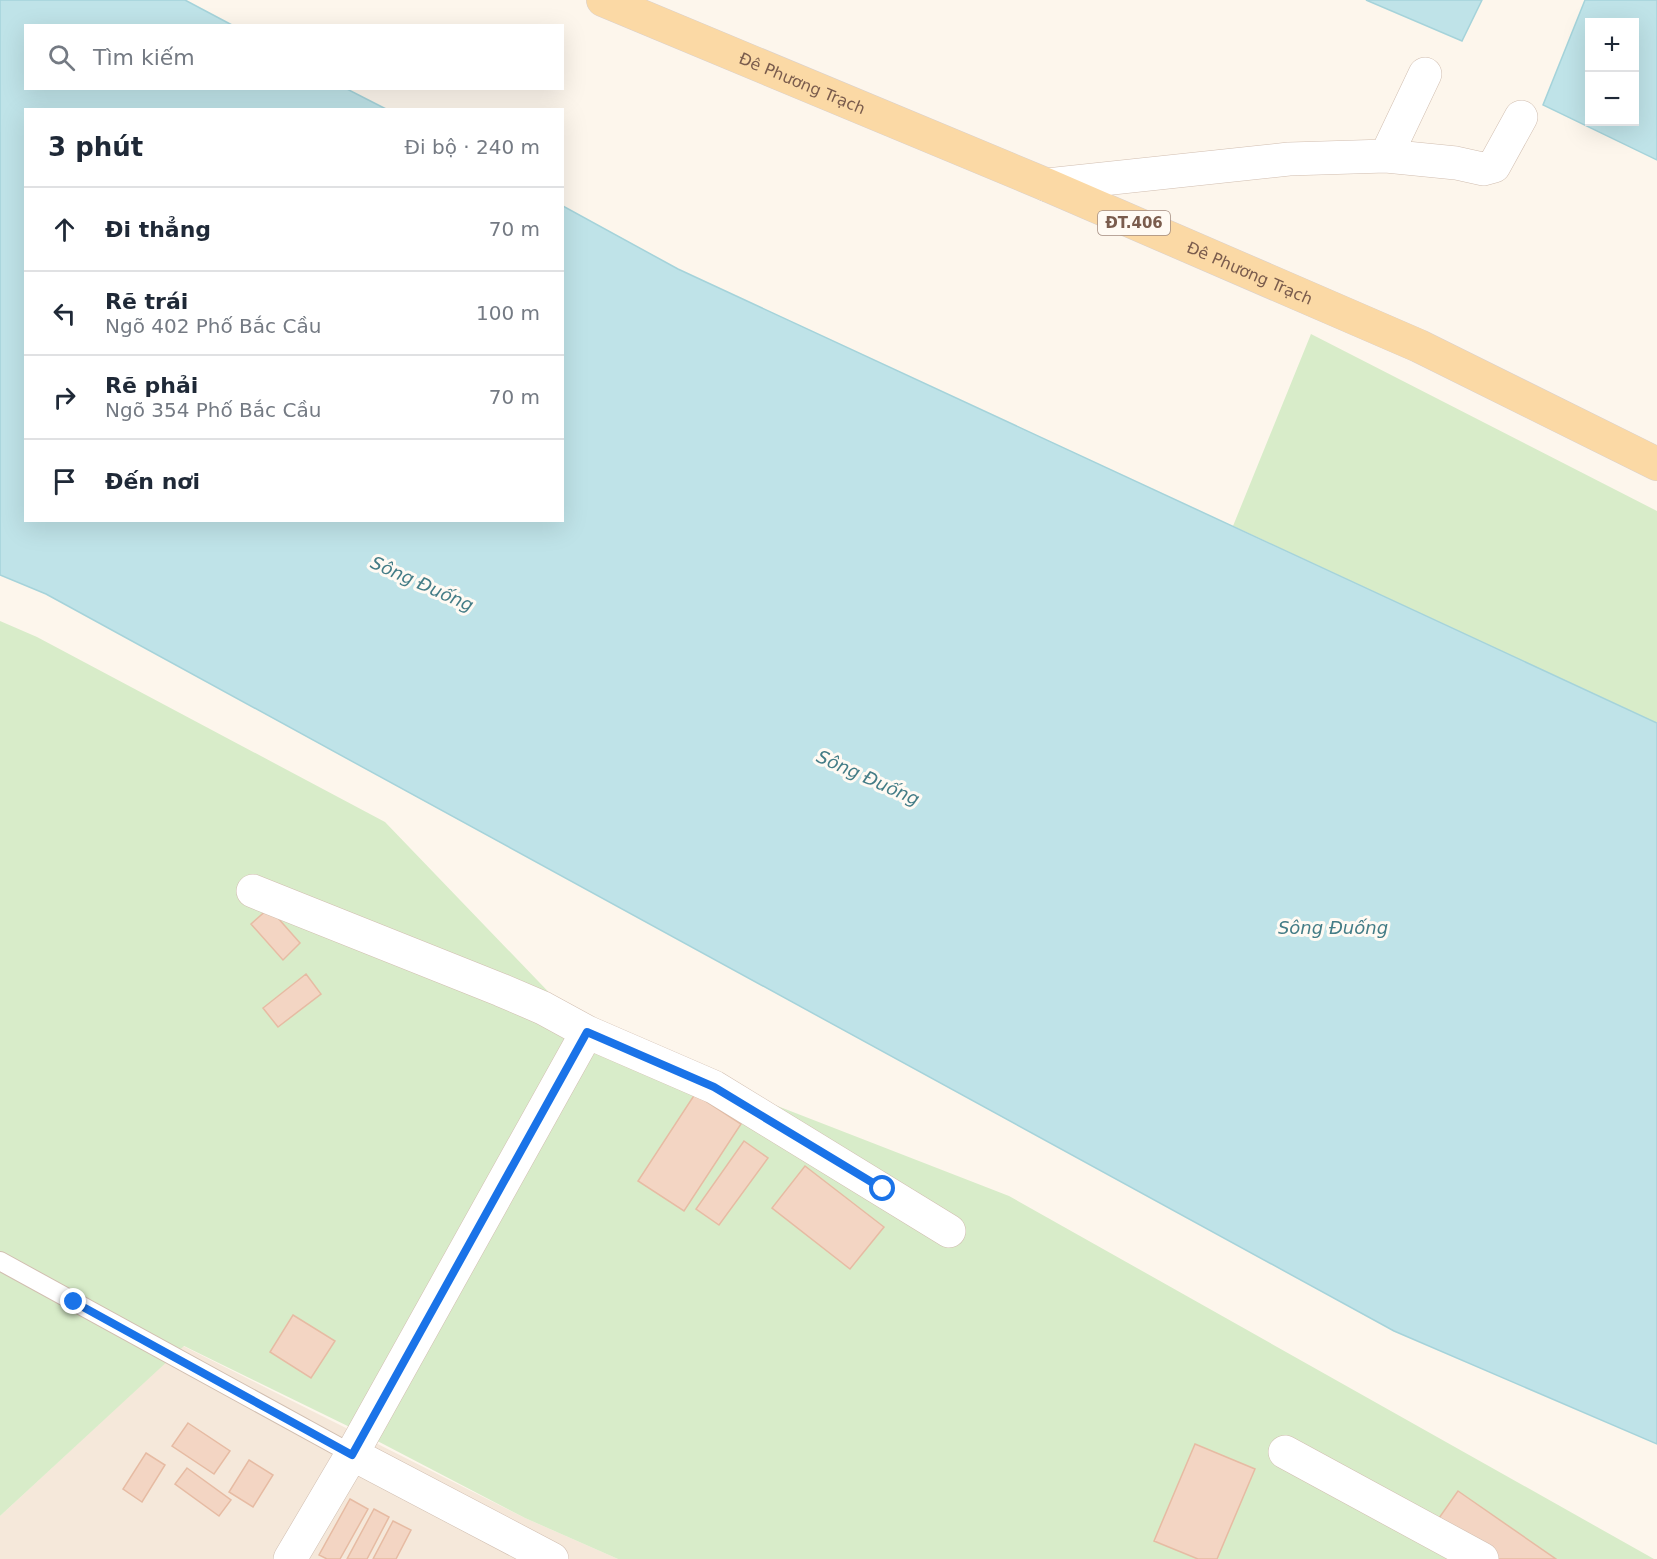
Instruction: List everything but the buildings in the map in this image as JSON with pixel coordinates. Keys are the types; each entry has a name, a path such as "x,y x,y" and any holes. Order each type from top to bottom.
{"main road":[{"name":"Đê Phương Trạch","path":"603,0 1047,185 1419,346 1657,464"}],"street":[{"path":"1386,156 1425,74"},
{"path":"1047,185 1278,160 1386,156 1456,163 1483,169 1494,166 1521,117"},
{"path":"253,891 501,990 543,1008 587,1032 714,1087 949,1230"},
{"path":"290,1559 352,1455 587,1032"},
{"path":"1286,1452 1482,1559"},
{"path":"352,1455 552,1559"}],"lane":[{"path":"0,1261 352,1455"}],"shaded area":[{"path":"183,1346 525,1518 618,1559 0,1559 0,1516"}],"green space":[{"path":"1311,334 1657,511 1657,723 1233,526"},
{"path":"0,621 37,637 385,822 587,1032 1009,1196 1654,1559 618,1559 525,1518 364,1434 184,1346 0,1516"}],"water":[{"name":"Sông Đuống","path":"0,0 185,0 230,24 24,24 24,90 349,90 384,108 24,108 24,522 564,522 564,207 678,269 1657,723 1657,1444 1394,1331 46,594 0,575"},
{"path":"1366,0 1482,0 1462,41"},
{"path":"1585,0 1657,0 1657,160 1587,126 1639,126 1639,18 1585,18 1585,125 1543,105"}],"route":[{"path":"74,1302 352,1455 587,1032 714,1087 883,1189"}]}
